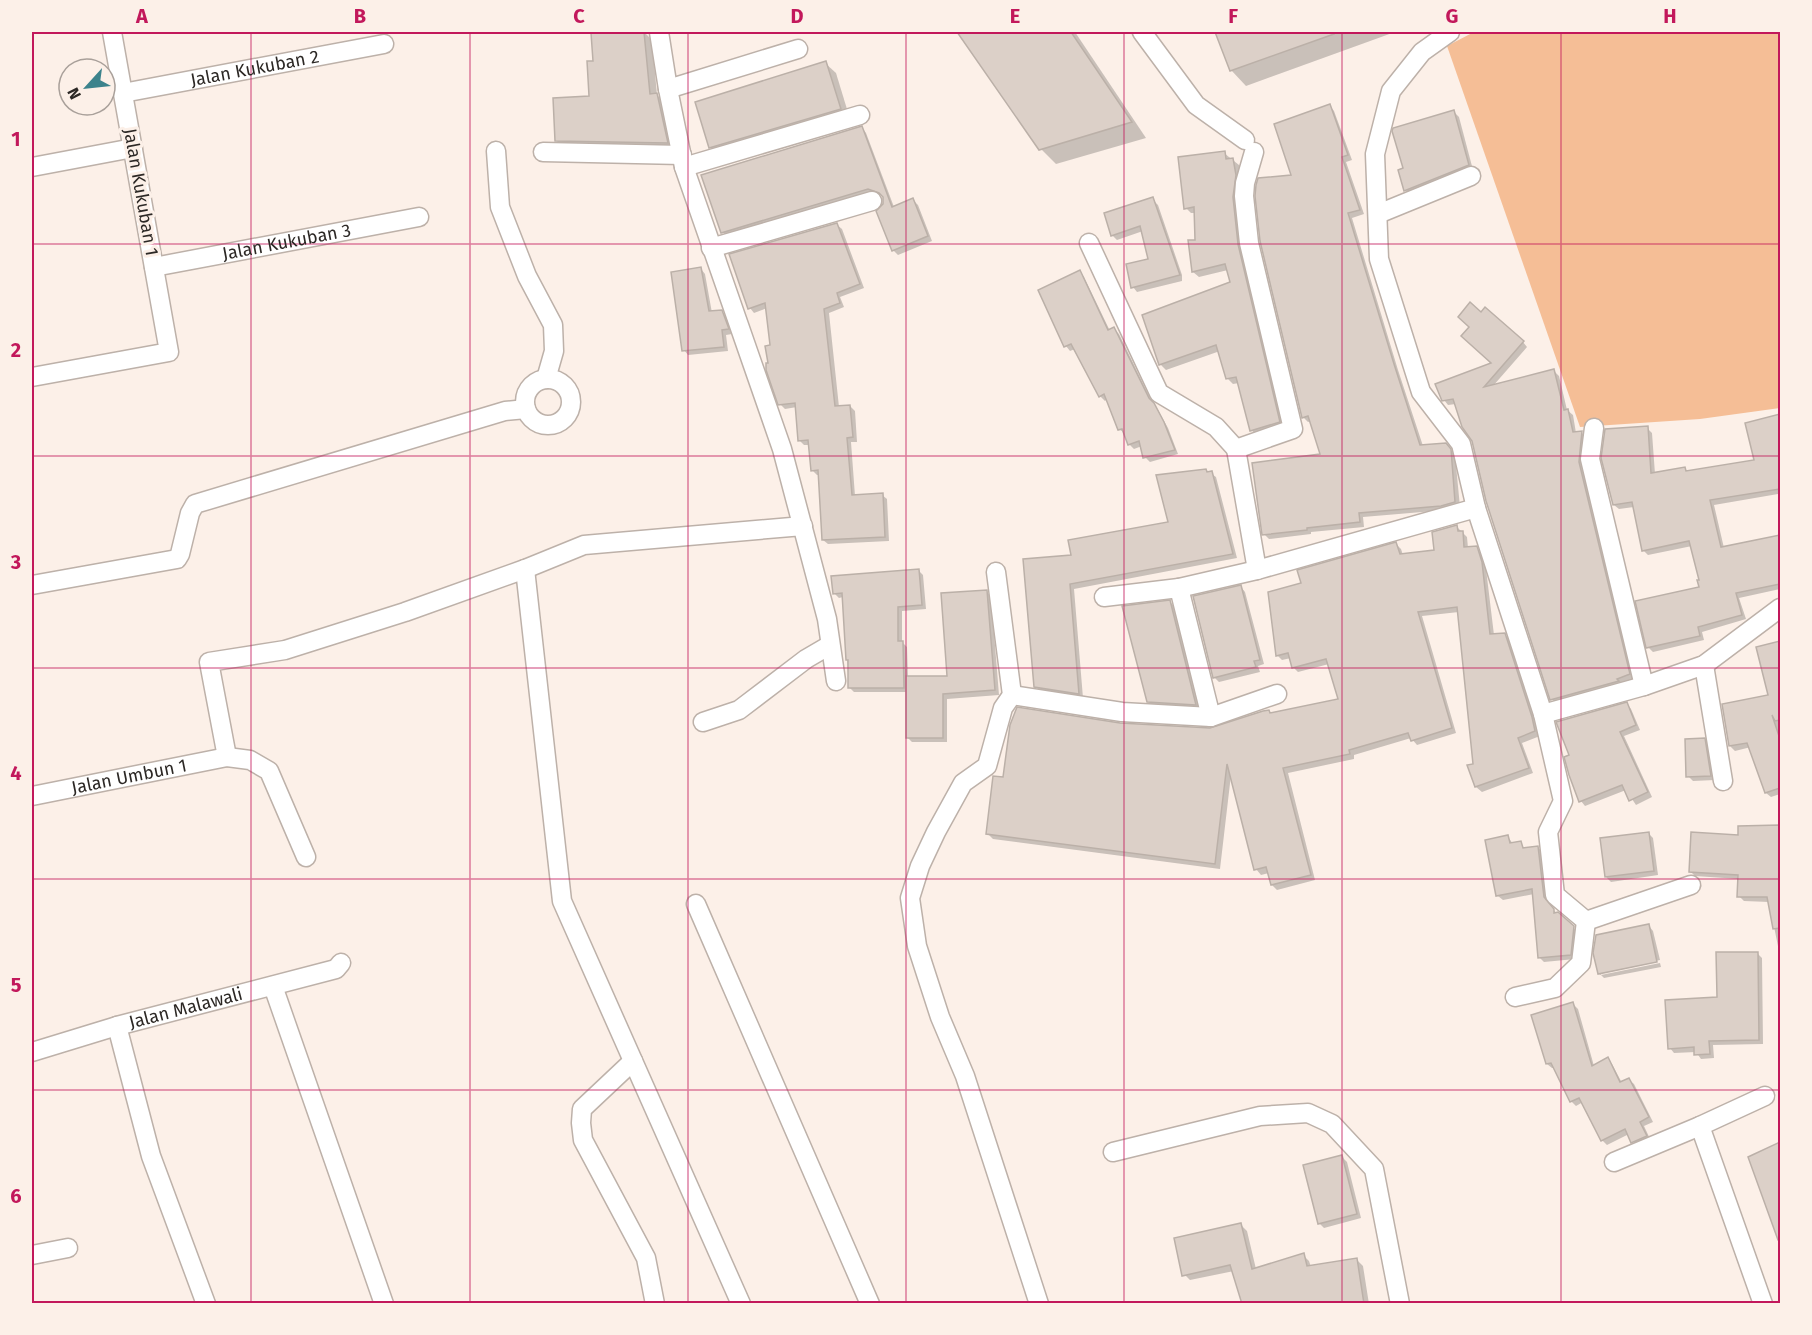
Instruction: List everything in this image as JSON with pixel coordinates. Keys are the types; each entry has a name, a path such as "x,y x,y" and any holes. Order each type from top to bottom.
{"street":[{"name":"Jalan Kukuban 1","path":"32,377 169,352 112,32"},
{"path":"659,32 683,161 711,248 782,449 827,619 836,681"},
{"path":"1142,32 1196,105 1249,146 1244,196 1249,243 1293,429 1236,449"},
{"path":"1450,32 1422,52 1392,91 1375,154 1379,259 1421,392 1461,444 1476,508 1542,714 1563,801 1548,832 1556,894 1586,921"},
{"name":"Jalan Kukuban 2","path":"123,93 384,44"},
{"path":"668,90 798,49"},
{"path":"543,152 683,161 860,115"},
{"path":"32,166 133,148"},
{"path":"496,152 500,207 527,276 553,325 554,351 546,379"},
{"path":"1378,214 1471,176"},
{"path":"711,248 872,201"},
{"name":"Jalan Kukuban 3","path":"154,267 419,217"},
{"path":"1089,243 1159,393 1216,427 1236,449 1257,570"},
{"path":"546,379 560,383 569,394 570,408 562,420 548,425 534,420 526,409 526,395 529,389 533,384 546,379"},
{"path":"32,585 177,558 190,513 195,504 505,411 526,409"},
{"path":"1593,428 1590,459 1644,686"},
{"path":"1104,597 1179,588 1257,570 1476,508"},
{"path":"306,857 269,771 250,760 227,757 209,662 285,650 405,612 584,545 803,526"},
{"path":"525,569 562,901 741,1304"},
{"path":"996,572 1012,695 1003,708 987,766 963,783 920,866 910,898 917,946 940,1017 965,1076 1039,1304"},
{"path":"1179,588 1211,717"},
{"path":"1542,714 1644,686 1704,664 1780,608"},
{"path":"703,723 739,710 806,659 830,645"},
{"path":"1704,664 1723,781"},
{"path":"1012,695 1122,712 1211,717 1277,694"},
{"name":"Jalan Umbun 1","path":"32,796 227,757"},
{"path":"1586,921 1691,885"},
{"path":"696,904 870,1304"},
{"path":"1515,997 1555,988 1581,963 1586,921"},
{"name":"Jalan Malawali","path":"32,1052 117,1026 336,969 341,963"},
{"path":"273,986 384,1304"},
{"path":"117,1026 151,1156 206,1304"},
{"path":"633,1062 582,1109 581,1124 583,1140 646,1258 655,1304"},
{"path":"1614,1162 1765,1096"},
{"path":"1113,1152 1260,1116 1308,1113 1332,1124 1374,1169 1400,1304"},
{"path":"1700,1126 1762,1304"},
{"path":"32,1255 68,1248"}],"shaded area":[{"path":"1474,32 1777,32 1780,38 1780,408 1700,419 1580,427 1447,46"}],"building":[{"path":"644,32 650,94 657,93 668,143 555,141 553,98 589,96 587,61 593,61 591,33"},
{"path":"957,32 1071,32 1132,122 1039,150"},
{"path":"1215,32 1333,32 1334,34 1230,71"},
{"path":"826,61 841,109 709,148 695,102"},
{"path":"1330,104 1348,155 1342,157 1360,210 1348,213 1394,364 1420,445 1446,443 1451,449 1455,502 1441,506 1359,513 1360,522 1262,535 1252,463 1320,454 1308,416 1302,418 1260,241 1256,185 1258,178 1291,175 1274,124"},
{"path":"1454,110 1469,165 1404,191 1398,170 1403,168 1393,128"},
{"path":"862,126 892,207 913,198 928,236 892,251 876,211 883,204 883,197 868,189 721,233 701,175"},
{"path":"1225,151 1226,159 1233,158 1236,175 1233,197 1238,244 1280,422 1250,431 1236,377 1226,379 1216,345 1159,365 1142,315 1230,282 1225,264 1192,272 1188,240 1195,240 1194,207 1184,209 1178,157"},
{"path":"1153,197 1180,275 1131,288 1126,264 1148,259 1140,226 1111,236 1104,213"},
{"path":"837,223 860,284 837,293 840,303 824,309 835,406 850,405 853,437 847,438 852,495 883,493 885,537 822,540 818,470 811,471 808,440 798,441 795,403 778,405 766,370 766,363 768,363 765,346 770,345 765,303 748,309 729,254"},
{"path":"701,267 709,311 722,310 729,329 722,330 724,347 682,351 671,272"},
{"path":"1080,270 1108,330 1114,327 1149,398 1164,422 1175,450 1143,458 1139,441 1128,445 1122,429 1118,430 1104,394 1099,397 1071,344 1064,347 1038,290"},
{"path":"1470,302 1481,312 1485,307 1524,341 1484,387 1554,369 1564,410 1568,409 1573,432 1582,431 1579,462 1630,674 1617,679 1619,681 1550,700 1486,501 1472,441 1462,427 1453,399 1442,401 1435,384 1491,363 1461,336 1469,327 1458,317"},
{"path":"1780,414 1780,489 1710,500 1721,547 1780,535 1780,584 1736,593 1742,615 1698,627 1700,636 1646,648 1635,601 1699,587 1697,580 1699,580 1689,541 1642,551 1632,502 1613,505 1601,458 1605,429 1648,426 1651,473 1685,467 1686,471 1754,460 1745,423"},
{"path":"1206,469 1207,472 1212,471 1233,554 1070,584 1079,694 1034,687 1023,559 1071,555 1068,540 1168,522 1156,475"},
{"path":"1457,525 1458,531 1463,531 1464,547 1477,546 1482,562 1490,634 1505,633 1532,717 1535,731 1518,738 1529,768 1475,787 1467,765 1473,764 1457,607 1418,612 1452,728 1411,741 1408,733 1349,750 1350,754 1283,768 1311,875 1271,885 1266,867 1254,870 1227,764 1215,864 986,834 993,776 1003,777 1010,725 1017,707 1120,723 1210,728 1263,711 1269,710 1270,713 1338,699 1326,659 1292,668 1288,653 1276,656 1268,592 1301,583 1297,570 1396,542 1400,554 1434,550 1432,532"},
{"path":"919,569 922,605 898,607 898,641 903,641 904,688 848,688 842,593 833,594 831,576"},
{"path":"1241,585 1260,660 1254,661 1256,667 1213,678 1193,596"},
{"path":"987,590 995,690 943,694 943,738 906,738 906,676 947,676 941,593"},
{"path":"1170,600 1196,705 1147,702 1122,606"},
{"path":"1780,641 1780,720 1775,721 1772,715 1780,739 1780,788 1765,793 1747,743 1729,746 1722,704 1768,695 1756,647"},
{"path":"1627,702 1636,725 1620,732 1648,792 1629,801 1622,785 1579,802 1564,757 1569,755 1556,722"},
{"path":"1705,738 1711,776 1686,777 1685,739"},
{"path":"1780,825 1780,928 1773,929 1767,897 1737,897 1738,875 1689,872 1691,832 1738,835 1738,826"},
{"path":"1649,832 1654,871 1605,877 1600,838"},
{"path":"1508,835 1510,843 1521,841 1523,848 1538,846 1544,897 1554,909 1554,913 1558,912 1574,926 1571,955 1538,958 1532,889 1496,896 1485,840"},
{"path":"1649,924 1657,962 1598,974 1593,953 1596,935"},
{"path":"1716,952 1758,952 1759,1040 1709,1041 1710,1054 1694,1055 1694,1047 1668,1049 1665,1000 1717,997"},
{"path":"1573,1002 1592,1066 1608,1057 1620,1082 1629,1078 1649,1117 1640,1122 1647,1136 1631,1143 1625,1129 1601,1141 1579,1098 1570,1102 1551,1063 1546,1064 1531,1015"},
{"path":"1780,1142 1780,1240 1778,1240 1748,1157"},
{"path":"1342,1155 1357,1214 1318,1224 1303,1165"},
{"path":"1241,1223 1252,1269 1304,1253 1307,1266 1357,1258 1364,1304 1242,1304 1230,1265 1182,1276 1174,1238"}]}
